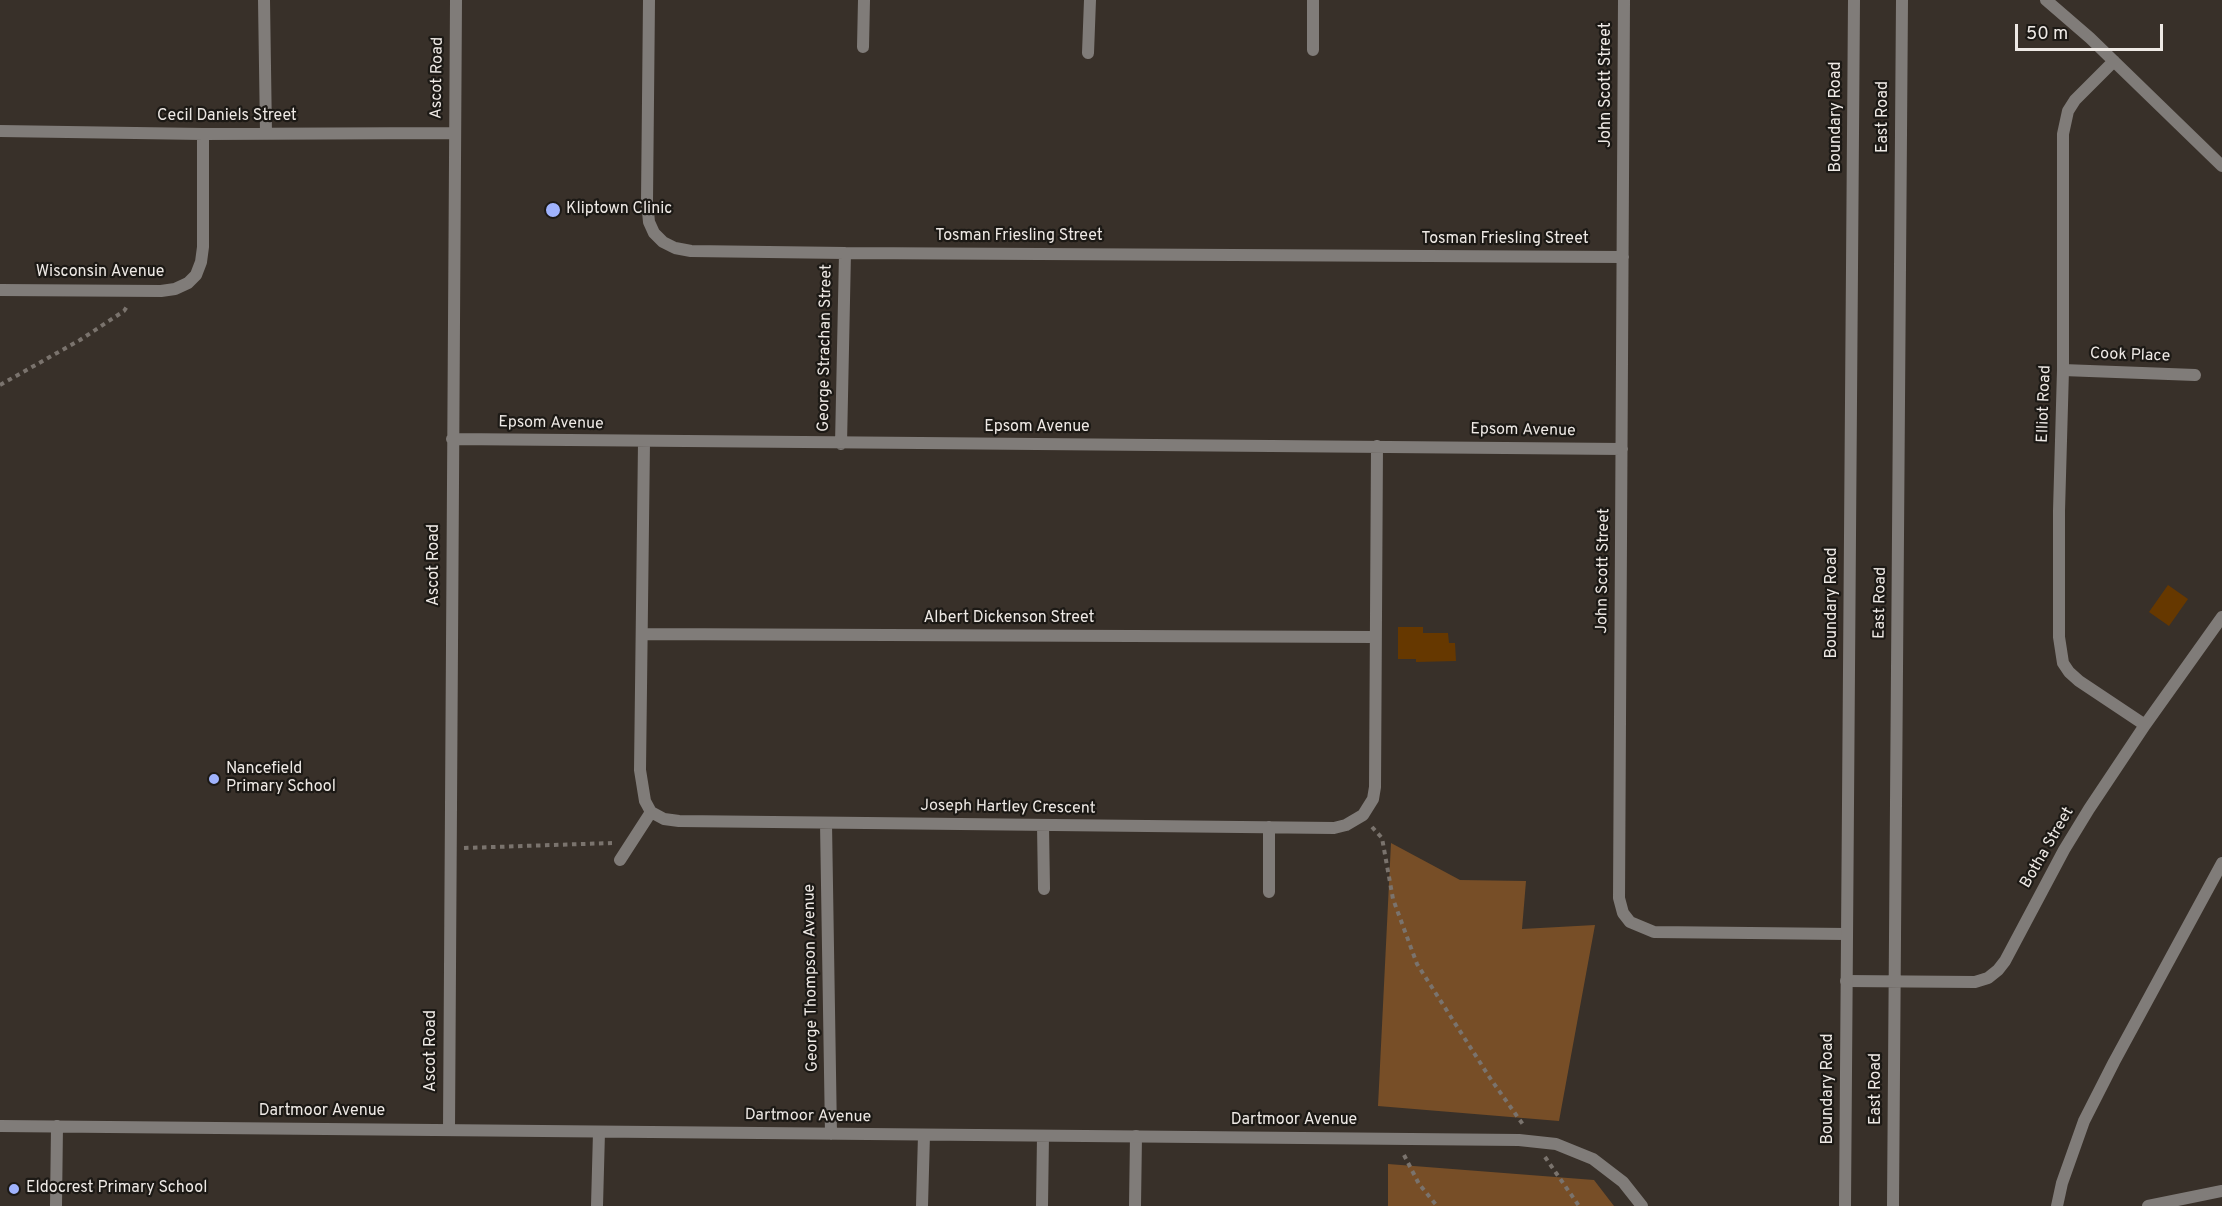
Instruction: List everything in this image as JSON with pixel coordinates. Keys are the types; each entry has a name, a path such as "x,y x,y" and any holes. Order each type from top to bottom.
{"street":[{"path":"264,0 266,133"},
{"name":"Ascot Road","path":"449,1129 456,0"},
{"name":"Tosman Friesling Street","path":"649,0 647,201 649,222 654,233 675,249 845,253 1623,257"},
{"path":"863,47 864,0"},
{"path":"1089,52 1090,0"},
{"path":"1313,0 1313,50"},
{"name":"John Scott Street","path":"1624,0 1617,875 1619,898 1623,913 1630,921 1642,929 1654,932 1846,934"},
{"name":"Boundary Road","path":"1845,1206 1854,0"},
{"name":"East Road","path":"1893,1206 1902,0"},
{"path":"2046,0 2115,62 2222,166"},
{"name":"Elliot Road","path":"2115,62 2075,100 2068,111 2062,147 2063,370 2059,511 2060,650 2063,663 2079,681 2145,725"},
{"name":"Cecil Daniels Street","path":"0,131 203,134 454,133"},
{"name":"Wisconsin Avenue","path":"0,290 161,291 175,289 188,283 196,275 204,247 203,134"},
{"name":"George Strachan Street","path":"841,444 845,253"},
{"name":"Cook Place","path":"2063,370 2195,375"},
{"name":"Epsom Avenue","path":"452,440 1622,449"},
{"path":"620,860 651,812 645,801 640,770 644,442"},
{"path":"1363,816 1373,799 1375,787 1377,446"},
{"name":"Botha Street","path":"1846,981 1976,982 1988,978 1998,970 2064,850 2145,725 2222,617"},
{"name":"Albert Dickenson Street","path":"643,634 1375,637"},
{"name":"Joseph Hartley Crescent","path":"651,812 664,819 679,821 1334,828 1346,825 1363,816"},
{"name":"George Thompson Avenue","path":"826,823 831,1134"},
{"path":"1044,825 1044,889"},
{"path":"1269,827 1269,892"},
{"path":"2057,1206 2065,1174 2084,1121 2222,863"},
{"name":"Dartmoor Avenue","path":"0,1126 1395,1138 1536,1142 1569,1148 1587,1156 1610,1170 1632,1192 1642,1206"},
{"path":"56,1206 57,1126"},
{"path":"597,1206 598,1132"},
{"path":"922,1206 924,1135"},
{"path":"1042,1206 1043,1136"},
{"path":"1135,1206 1136,1136"},
{"path":"2148,1206 2222,1191"}],"path":[{"path":"0,385 80,340 124,311 137,291"},
{"path":"1363,816 1382,838 1393,899 1417,964 1490,1078 1579,1206"},
{"path":"462,848 632,842"},
{"path":"1395,1138 1419,1184 1437,1206"}],"shaded area":[{"path":"1391,843 1460,880 1526,881 1522,929 1595,925 1559,1121 1378,1106"},
{"path":"1388,1164 1594,1180 1614,1206 1388,1206"}],"building":[{"path":"2168,585 2188,599 2169,626 2149,612"},
{"path":"1398,627 1423,627 1423,633 1448,633 1449,643 1455,643 1456,661 1416,662 1416,659 1398,659"}],"place":[{"name":"Kliptown Clinic","path":"553,210"},
{"name":"Nancefield Primary School","path":"214,779"},
{"name":"Eldocrest Primary School","path":"14,1189"}]}
